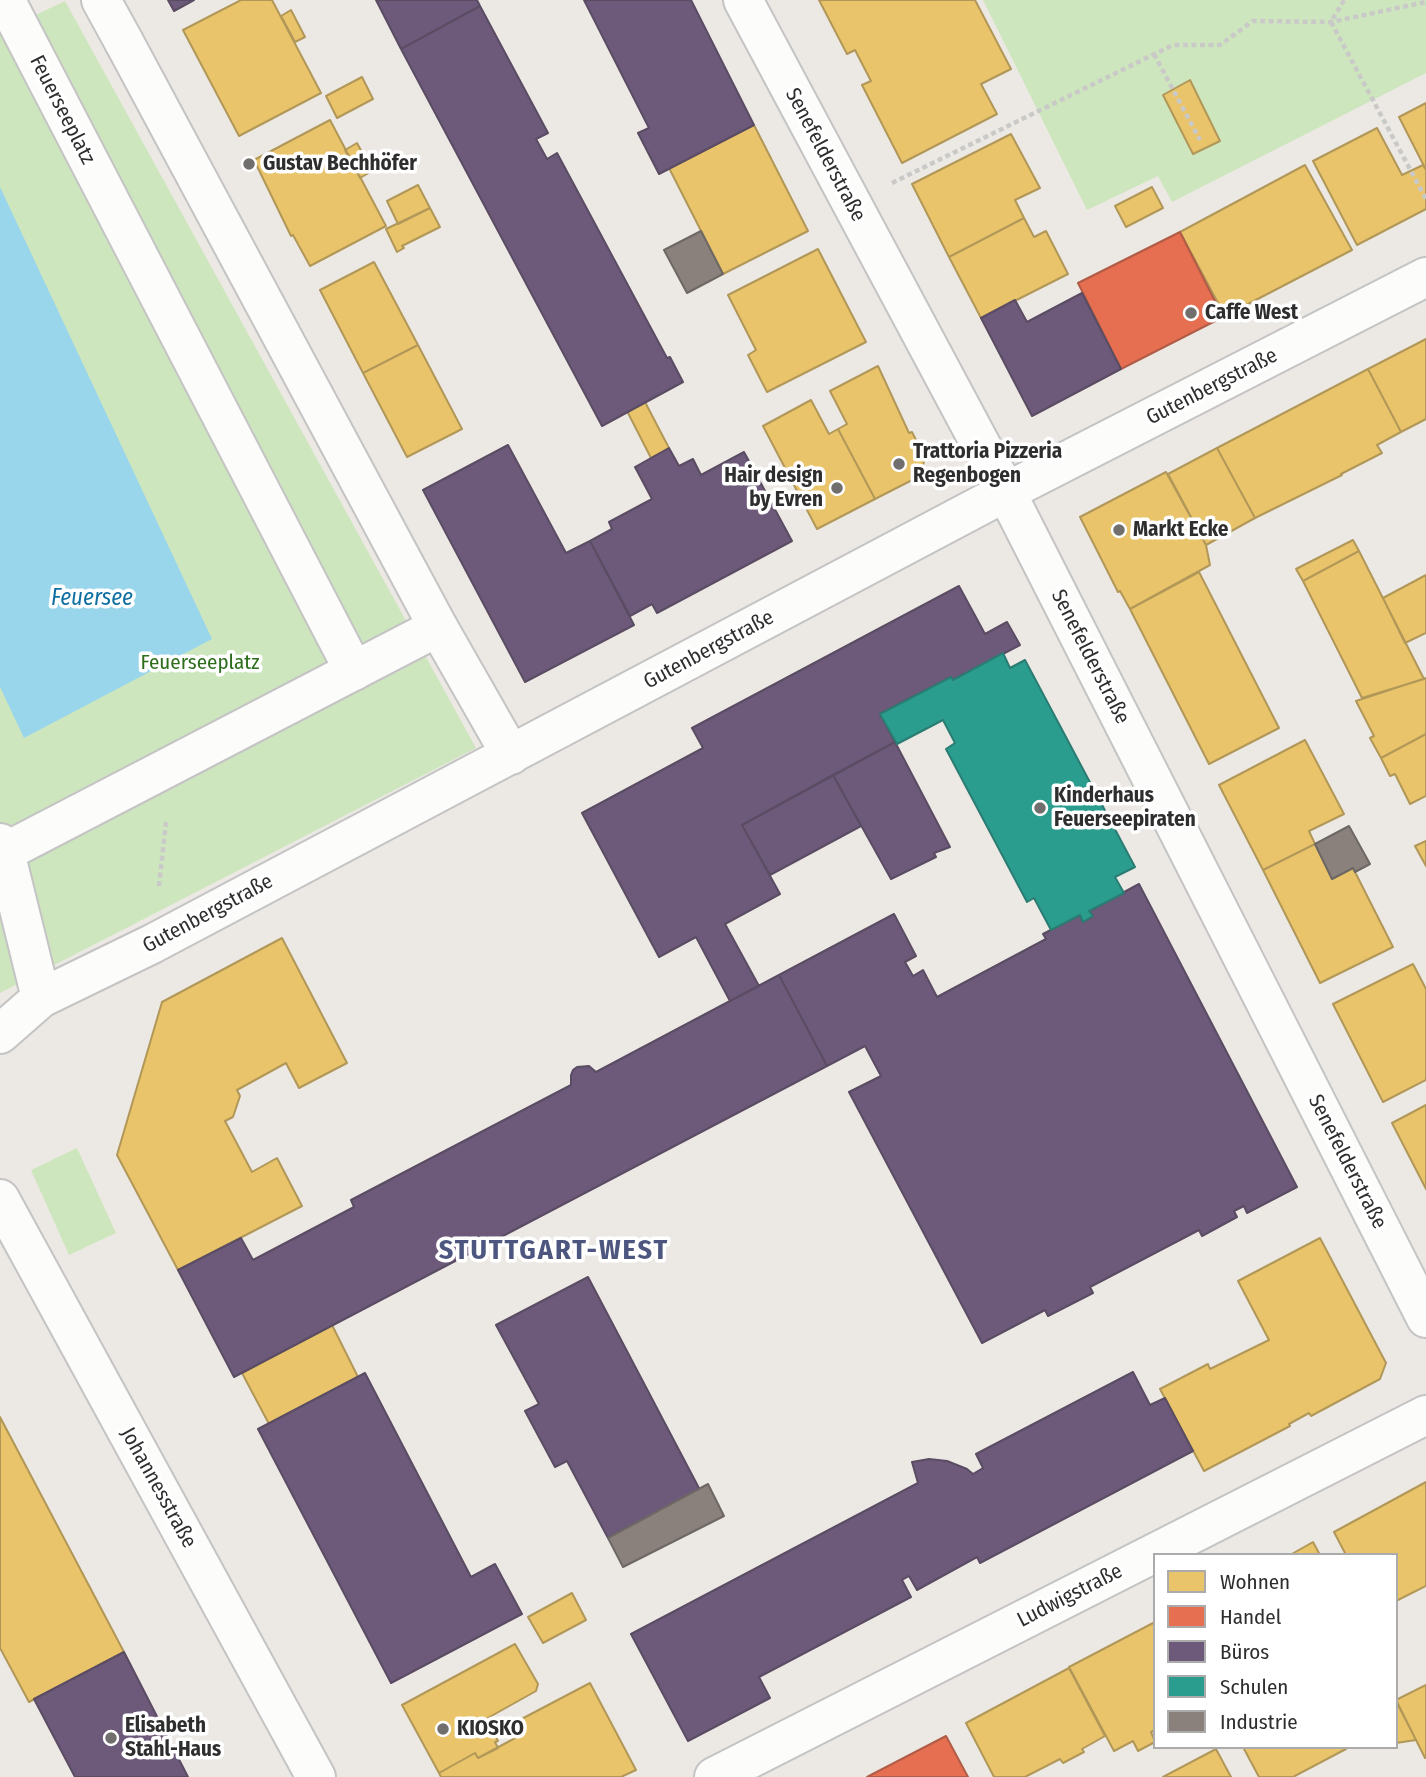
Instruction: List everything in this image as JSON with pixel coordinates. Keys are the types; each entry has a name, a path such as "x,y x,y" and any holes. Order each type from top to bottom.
{"street":[{"path":"101,0 438,627 511,755"},
{"name":"Senefelderstraße","path":"743,0 1006,492 1426,1318"},
{"name":"Feuerseeplatz","path":"0,4 6,1 354,671"},
{"name":"Gutenbergstraße","path":"0,1034 41,999 152,944 1006,492 1426,277"},
{"path":"41,999 2,852 438,627"},
{"name":"Johannesstraße","path":"0,1199 316,1777"},
{"name":"Ludwigstraße","path":"1154,1553 1426,1415"},
{"name":"Ludwigstraße","path":"713,1777 1153,1554"}],"path":[{"path":"1331,22 1344,0"},
{"path":"851,203 1173,45 1220,45 1253,21 1331,22 1426,2"},
{"path":"1331,22 1426,199"},
{"path":"1154,54 1200,140"},
{"path":"152,944 173,765"}],"green space":[{"path":"983,0 1426,0 1426,73 1172,202 1158,176 1087,210"},
{"name":"Feuerseeplatz","path":"65,1 476,748 0,993 0,32"},
{"path":"77,1148 116,1233 69,1255 31,1170"}],"water":[{"name":"Feuersee","path":"0,187 212,639 24,738 0,687"}],"building: Wohnen":[{"path":"241,0 272,0 321,93 239,136 183,30"},
{"path":"819,0 975,0 1011,69 981,84 997,114 902,163 862,85 871,81 855,50 847,54"},
{"path":"291,10 305,37 295,42 281,16"},
{"path":"362,77 373,99 337,118 326,96"},
{"path":"1190,80 1220,141 1193,154 1163,95"},
{"path":"1426,103 1426,170 1399,117"},
{"path":"330,120 386,226 310,266 293,235 291,236 254,160"},
{"path":"754,125 808,231 723,274 669,168"},
{"path":"1377,128 1402,175 1423,165 1426,170 1426,209 1357,245 1313,161"},
{"path":"1011,134 1040,188 1015,200 1024,218 949,257 912,184"},
{"path":"357,143 372,171 360,178 345,150"},
{"path":"1305,165 1352,250 1225,316 1180,232"},
{"path":"418,185 430,208 398,224 387,201"},
{"path":"1152,187 1163,208 1126,227 1115,206"},
{"path":"430,208 440,227 402,246 404,248 397,252 386,229"},
{"path":"1024,218 1034,237 1046,231 1068,274 981,318 949,257"},
{"path":"818,249 866,342 767,392 748,355 756,350 728,295"},
{"path":"374,262 418,345 363,373 320,290"},
{"path":"1426,339 1426,419 1401,432 1368,369"},
{"path":"418,345 462,429 407,457 363,373"},
{"path":"878,366 909,433 912,432 925,458 920,476 875,499 838,429 847,424 830,391"},
{"path":"1368,369 1401,432 1377,445 1382,453 1255,518 1217,448"},
{"path":"811,400 829,434 838,429 875,499 817,529 763,426"},
{"path":"645,402 669,448 651,458 627,411"},
{"path":"1217,448 1255,518 1206,545 1168,474"},
{"path":"1166,472 1206,545 1210,565 1130,609 1120,591 1118,592 1080,517"},
{"path":"1353,540 1359,551 1303,581 1296,569"},
{"path":"1359,551 1424,679 1362,698 1303,581"},
{"path":"1199,572 1279,728 1209,764 1130,609"},
{"path":"1426,575 1426,633 1405,643 1383,598"},
{"path":"1426,678 1426,734 1381,758 1370,738 1374,736 1356,701"},
{"path":"1426,734 1426,796 1410,804 1395,774 1390,776 1381,758"},
{"path":"1305,740 1344,814 1309,831 1315,844 1263,870 1219,785"},
{"path":"1426,841 1426,866 1415,846"},
{"path":"1315,844 1332,879 1353,868 1393,947 1320,983 1263,870"},
{"path":"282,938 347,1063 299,1088 286,1063 237,1090 240,1096 233,1117 225,1121 252,1172 277,1158 302,1206 178,1270 117,1155 162,1002"},
{"path":"1413,964 1426,989 1426,1080 1383,1102 1333,1004"},
{"path":"1426,1105 1426,1189 1392,1123"},
{"path":"1320,1238 1386,1363 1380,1379 1311,1416 1309,1413 1289,1424 1290,1426 1204,1471 1160,1389 1208,1364 1210,1369 1269,1340 1238,1281"},
{"path":"332,1325 358,1377 269,1424 242,1373"},
{"path":"0,1417 124,1652 29,1702 0,1648"},
{"path":"1426,1482 1426,1586 1398,1600 1398,1553 1345,1553 1334,1532"},
{"path":"1313,1542 1319,1553 1294,1553"},
{"path":"572,1593 586,1620 543,1643 528,1617"},
{"path":"1153,1623 1153,1743 1138,1751 1133,1741 1114,1751 1069,1667"},
{"path":"515,1644 538,1684 536,1691 486,1719 498,1741 495,1742 498,1748 478,1758 475,1753 439,1773 402,1705"},
{"path":"1069,1668 1105,1736 1082,1749 1084,1752 1063,1763 1060,1759 1025,1777 994,1777 966,1723"},
{"path":"590,1683 636,1770 621,1777 441,1777 439,1773 475,1753 478,1758 519,1736 512,1724"},
{"path":"1426,1685 1426,1758 1398,1704 1398,1699"},
{"path":"1398,1705 1416,1740 1398,1743"},
{"path":"1216,1749 1231,1777 1163,1777"},
{"path":"1244,1749 1346,1749 1293,1777 1259,1777"}],"building: Handel":[{"path":"1180,232 1223,317 1121,369 1078,283"},
{"path":"946,1736 968,1777 867,1777"}],"building: Büros":[{"path":"168,0 194,0 174,11"},
{"path":"376,0 477,0 480,6 401,49"},
{"path":"584,0 691,0 754,125 659,174 638,133 649,128"},
{"path":"480,6 548,133 536,139 547,159 557,153 667,358 670,357 683,382 602,426 401,49"},
{"path":"1082,293 1121,369 1032,416 981,318 1015,300 1027,322"},
{"path":"508,445 566,553 590,541 634,625 525,682 423,490"},
{"path":"669,448 679,466 693,459 701,475 744,452 792,541 657,613 652,604 630,616 590,541 612,529 609,522 652,499 635,467"},
{"path":"959,586 985,634 1007,622 1020,645 880,714 895,742 742,825 780,894 725,924 759,986 730,1001 696,937 659,957 582,813 703,748 692,728"},
{"path":"895,742 950,847 934,853 936,857 891,879 833,775"},
{"path":"833,775 861,826 770,875 742,825"},
{"path":"1139,884 1297,1187 1247,1213 1244,1206 1234,1211 1237,1217 1202,1236 1199,1230 1090,1287 1093,1293 1048,1316 1045,1310 982,1343 849,1092 881,1076 865,1046 827,1066 779,975 894,914 916,956 905,962 913,976 923,970 937,997 1046,939 1043,934 1080,915 1083,922 1093,916 1089,911"},
{"path":"779,975 827,1066 234,1377 178,1270 241,1238 253,1260 354,1207 351,1200 571,1085 571,1075 577,1067 589,1066 596,1072"},
{"path":"588,1277 700,1490 608,1538 567,1461 555,1467 525,1411 539,1404 496,1325"},
{"path":"1133,1372 1150,1405 1165,1398 1193,1451 980,1563 977,1557 917,1590 909,1576 902,1580 911,1597 759,1677 770,1698 688,1741 631,1634 918,1483 912,1462 929,1459 947,1461 973,1474 983,1468 976,1454"},
{"path":"365,1373 471,1577 495,1564 522,1614 391,1683 258,1429"},
{"name":"Elisabeth Stahl-Haus","path":"124,1652 188,1777 75,1777 34,1699"}],"building: Schulen":[{"name":"Kinderhaus Feuerseepiraten","path":"1003,653 1010,668 1025,660 1135,867 1115,877 1124,893 1089,911 1093,916 1083,922 1080,915 1051,930 1034,898 1027,902 946,749 955,743 943,720 897,744 880,714"}],"building: Industrie":[{"path":"701,231 723,274 687,293 664,250"},
{"path":"1349,826 1370,864 1355,872 1353,868 1332,879 1315,844"},
{"path":"708,1484 724,1516 623,1567 608,1538"}],"place":[{"name":"Gustav Bechhöfer","path":"249,164"},
{"name":"Caffe West","path":"1191,313"},
{"name":"Trattoria Pizzeria Regenbogen","path":"899,464"},
{"name":"Hair design by Evren","path":"837,488"},
{"name":"Markt Ecke","path":"1119,530"},
{"name":"Kinderhaus Feuerseepiraten","path":"1040,808"},
{"name":"KIOSKO","path":"443,1729"},
{"name":"Elisabeth Stahl-Haus","path":"111,1738"}],"district":[{"name":"STUTTGART-WEST","path":"554,1251"}]}
